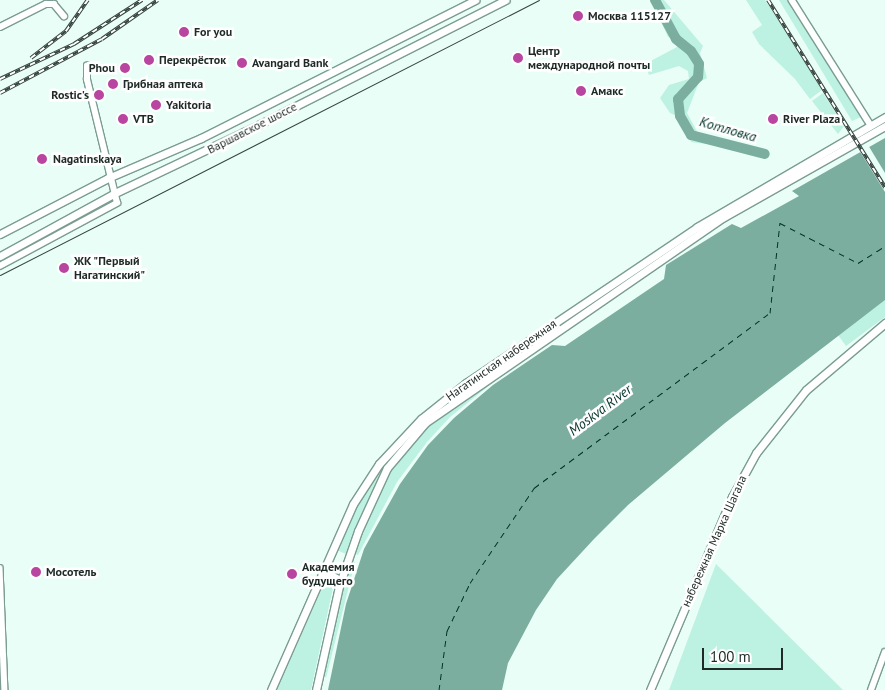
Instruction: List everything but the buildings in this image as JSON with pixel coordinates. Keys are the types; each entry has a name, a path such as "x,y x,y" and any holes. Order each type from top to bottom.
{"main road":[{"name":"Варшавское шоссе","path":"0,234 108,178 201,138 475,0"},
{"name":"Варшавское шоссе","path":"0,256 115,193 260,124 505,0"},
{"name":"Нагатинская набережная","path":"271,690 344,520 370,478 394,447 440,402 701,224 848,136 885,117"},
{"name":"Нагатинская набережная","path":"316,690 339,586 378,483 401,447 425,422 724,217 885,126"},
{"name":"набережная Марка Шагала","path":"650,690 732,496 756,453 806,390 885,323"}],"street":[{"path":"792,0 870,124"},
{"path":"0,26 46,4 54,4 64,16"},
{"path":"0,266 114,206 117,200 108,178 103,140 87,80 88,66"},
{"path":"0,568 5,690"},
{"path":"318,582 324,574 332,574 338,578 339,586"},
{"path":"871,690 885,652"}],"shaded area":[{"path":"651,0 664,0 703,46 700,53 707,78 699,82 687,113 700,137 730,142 728,147 691,142 681,118 670,113 660,98 669,85 689,79 688,71 679,66 649,75 645,64 677,47 673,38 668,37"},
{"path":"746,0 765,0 780,22 822,90 810,99 795,79 759,44 752,32 762,25"},
{"path":"779,0 788,0 861,117 852,121"},
{"path":"823,93 844,126 838,134 812,101"},
{"path":"885,300 885,317 846,346 838,335"},
{"path":"517,363 450,417 427,442 397,482 358,555 354,553 392,466 404,449 431,421"},
{"path":"385,461 346,554 334,549 362,494"},
{"path":"351,560 355,562 326,678 324,675 331,637"},
{"path":"716,564 843,690 669,690"},
{"path":"330,578 334,583 311,690 277,690 326,579"}],"water":[{"name":"Moskva River","path":"885,138 885,300 725,423 628,505 594,539 557,579 536,610 508,663 502,690 328,690 346,604 364,549 400,484 428,445 454,418 493,385 552,345 565,346 664,279 666,265 732,224 741,228 799,196 792,191"}],"pier":[{"path":"868,145 885,173 885,192 859,150"}],"waterway":[{"name":"Котловка","path":"655,0 676,39 691,51 699,64 698,77 678,99 680,116 691,135 765,154"}],"ferry route":[{"path":"439,690 447,631 470,583 534,488 770,313 780,223 858,263 885,246"}],"tram line":[{"path":"0,275 539,0"}],"railway":[{"path":"31,58 66,31 88,0"},
{"path":"0,79 74,44 142,0"},
{"path":"0,93 102,39 158,0"},
{"path":"768,0 885,187"}],"place":[{"name":"Москва 115127","path":"578,16"},
{"name":"For you","path":"184,32"},
{"name":"Центр международной почты","path":"518,58"},
{"name":"Перекрёсток","path":"149,60"},
{"name":"Avangard Bank","path":"242,63"},
{"name":"Phou","path":"125,68"},
{"name":"Грибная аптека","path":"113,84"},
{"name":"Амакс","path":"581,91"},
{"name":"Rostic's","path":"99,95"},
{"name":"Yakitoria","path":"156,105"},
{"name":"VTB","path":"123,119"},
{"name":"River Plaza","path":"773,119"},
{"name":"Nagatinskaya","path":"42,159"},
{"name":"ЖК \"Первый Нагатинский\"","path":"64,268"},
{"name":"Мосотель","path":"36,572"},
{"name":"Академия будущего","path":"292,574"}]}
